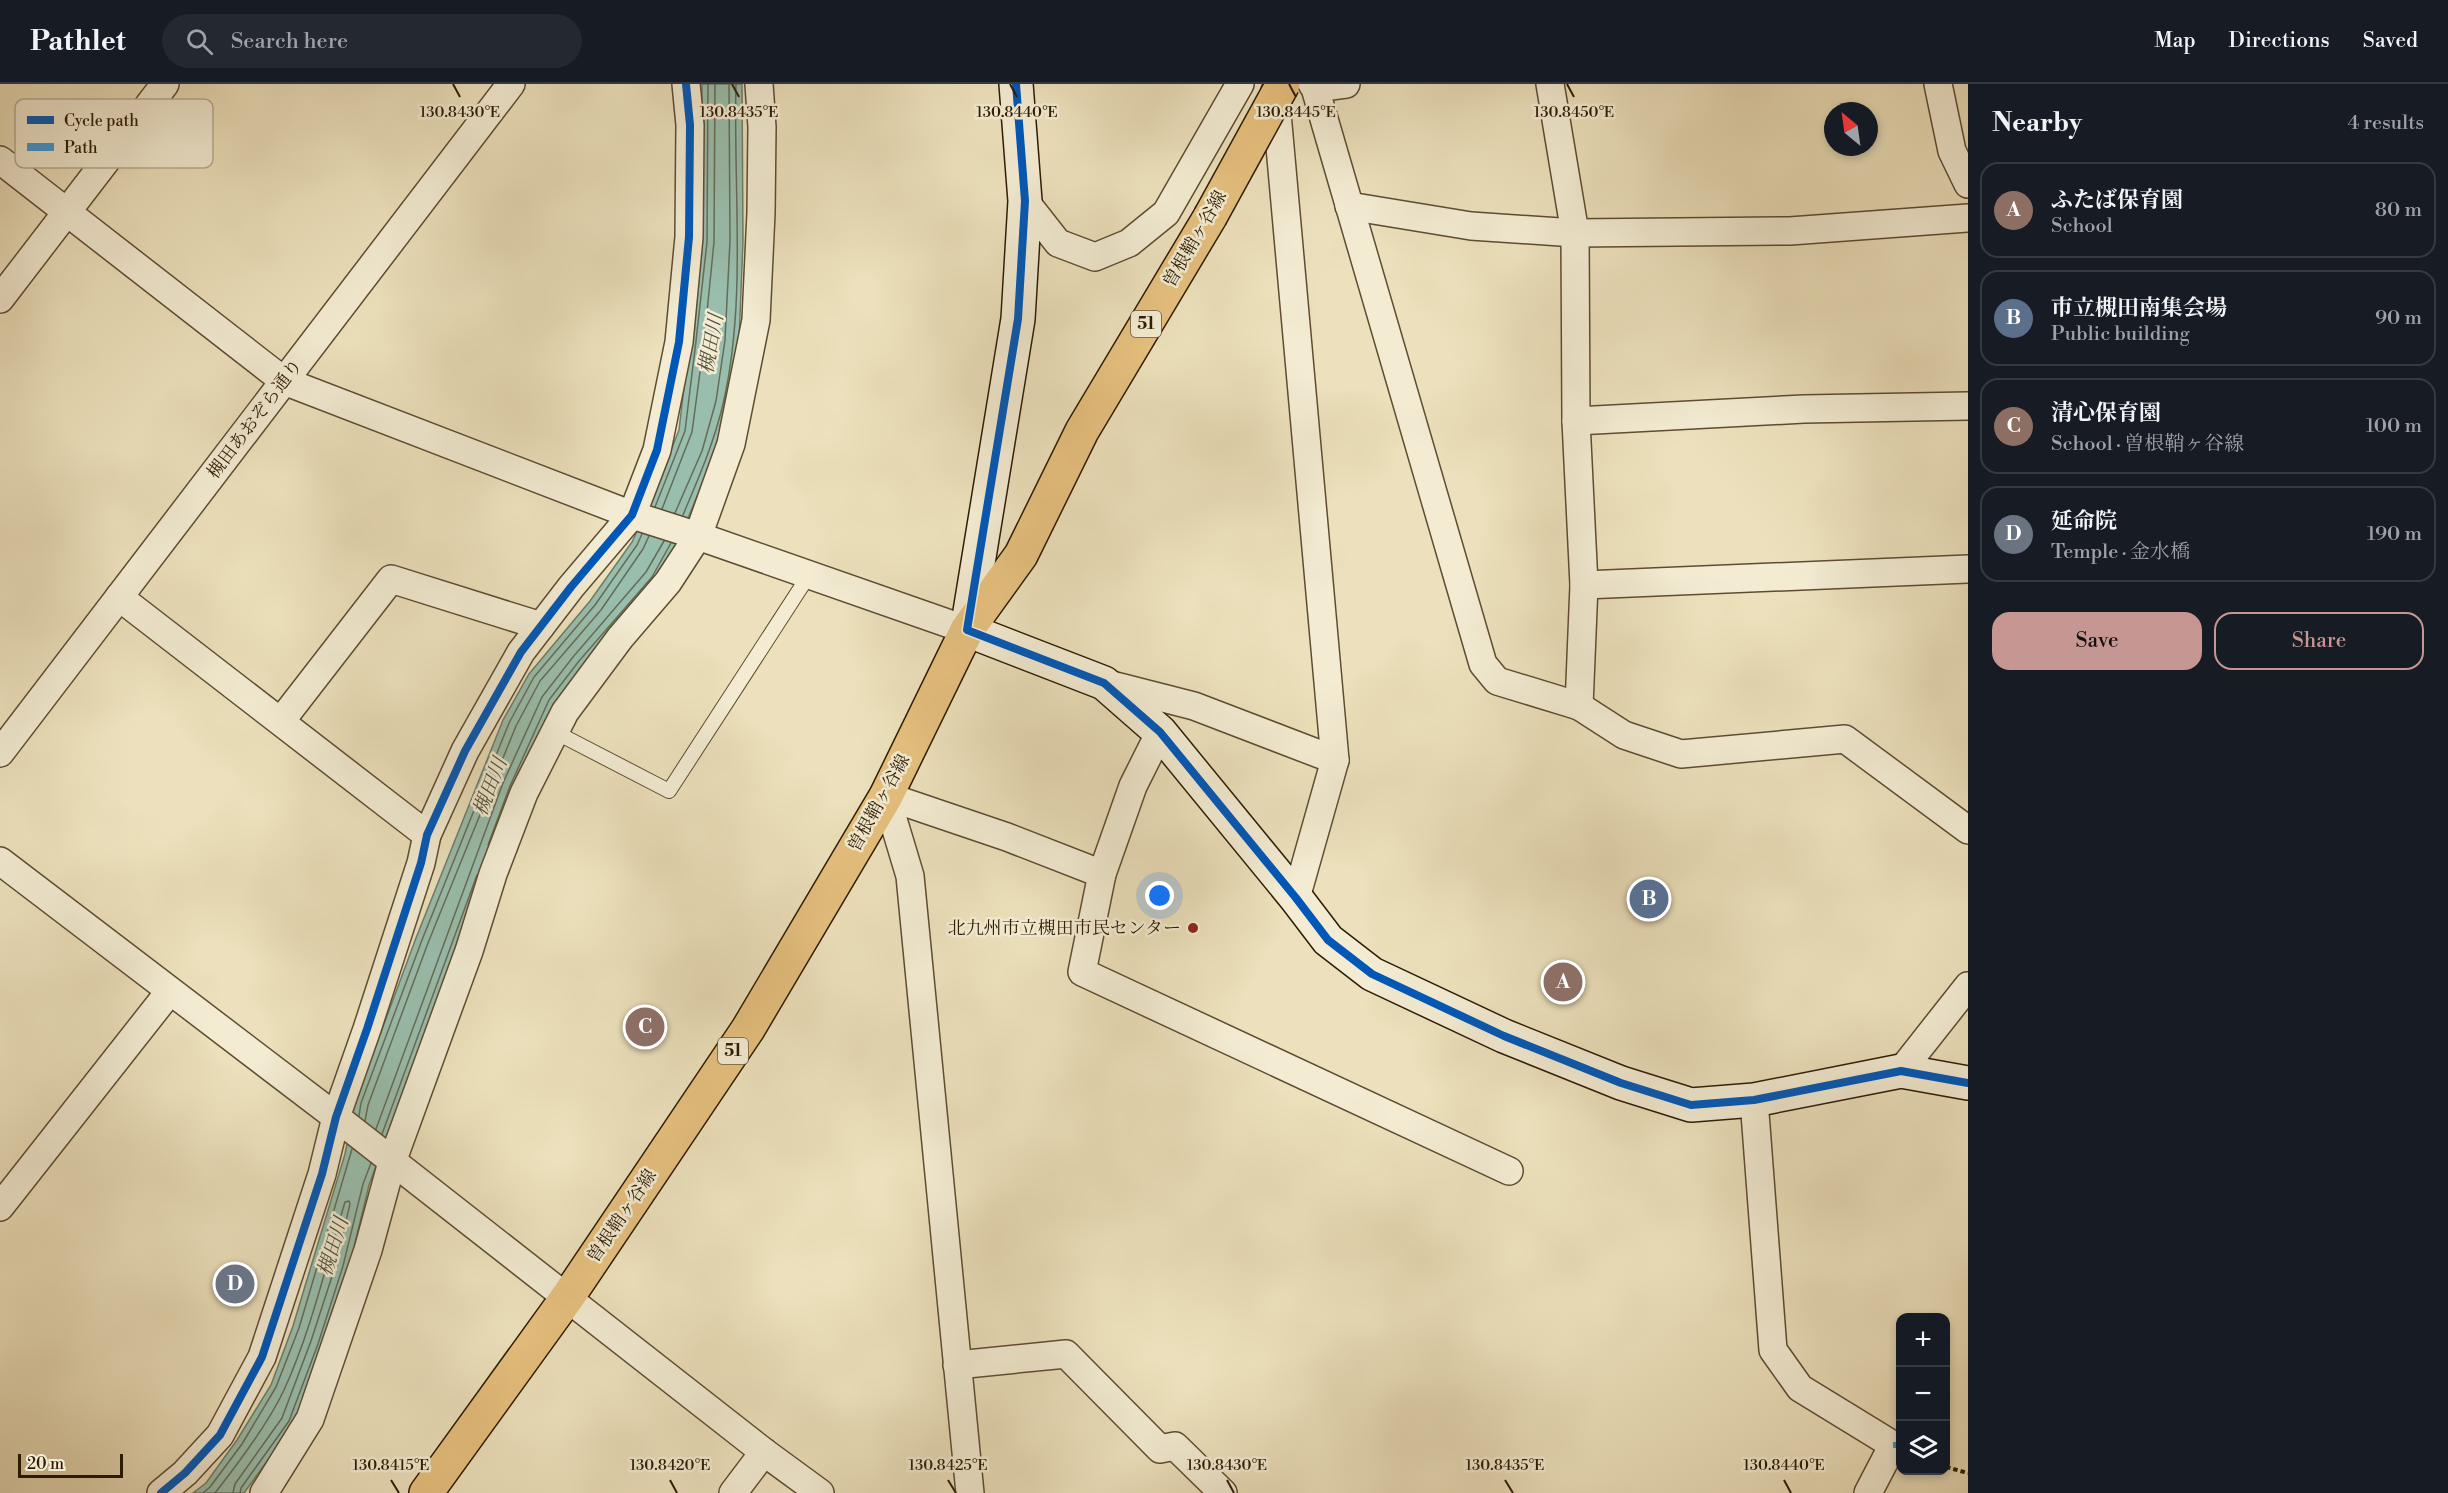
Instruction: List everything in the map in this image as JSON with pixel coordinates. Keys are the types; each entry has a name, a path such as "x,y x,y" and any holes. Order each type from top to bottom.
{"main road":[{"name":"曽根鞘ヶ谷線","path":"426,1493 567,1298 748,1029 886,796 967,630 1021,555 1082,432 1209,216 1303,85"}],"street":[{"path":"153,99 165,84"},
{"name":"槻田あおぞら通り","path":"0,753 511,84"},
{"path":"161,1493 185,1473 220,1435 262,1357 322,1174 336,1118 421,863 427,835 465,751 521,652 633,515 657,450 679,342 689,237 690,124 686,84"},
{"path":"264,1493 310,1419 368,1250 392,1162 520,803 565,712 620,638 668,582 698,536 731,444 756,320 761,213 762,127 759,84"},
{"path":"967,630 1018,319 1025,201 1016,84"},
{"path":"1025,201 1058,243 1095,257 1129,243 1166,213 1240,84"},
{"path":"1274,84 1335,760 1296,898"},
{"path":"1346,84 1303,85 1349,206 1483,664 1497,681 1579,706 1624,735 1681,754 1845,739 1968,830"},
{"path":"1550,84 1575,233 1576,421 1584,585 1579,706"},
{"path":"1938,84 1952,151 1968,184"},
{"path":"0,160 284,381 633,515 967,630 1104,682 1194,706 1335,760"},
{"path":"0,299 101,168"},
{"path":"1349,206 1471,226 1575,233 1790,231 1968,218"},
{"path":"1576,421 1804,409 1968,406"},
{"path":"1584,585 1968,569"},
{"path":"281,721 391,579 541,626"},
{"path":"119,597 427,835"},
{"path":"1104,682 1160,732 1328,940 1372,974 1504,1036 1621,1083 1691,1105 1754,1101 1901,1071 1968,1083"},
{"path":"1160,732 1133,786 1102,874 1082,972 1509,1171"},
{"path":"886,796 1007,837 1102,874"},
{"path":"886,796 910,876 970,1493"},
{"path":"0,861 820,1493"},
{"path":"1901,1071 1968,986"},
{"path":"0,1207 170,991"},
{"path":"1754,1101 1773,1350 1800,1388 1896,1444"},
{"path":"957,1365 1066,1354 1160,1449 1175,1446 1223,1493"},
{"path":"1868,1493 1896,1447"},
{"path":"733,1493 764,1452"}],"lane":[{"path":"555,732 669,791 809,575"}],"path":[{"path":"1950,1468 1968,1473"}],"water":[{"name":"槻田川","path":"702,84 742,84 743,241 739,341 729,404 714,456 675,549 657,580 583,665 555,703 536,742 369,1185 349,1268 294,1424 244,1493 193,1493 206,1483 237,1440 271,1385 293,1326 345,1154 355,1102 416,938 503,720 529,674 590,601 632,542 679,430 701,241"}],"cycle path":[{"path":"161,1493 185,1473 220,1435 262,1357 322,1174 336,1117 421,863 427,835 465,751 521,652 571,587 632,515 657,450 679,342 689,237 690,125 686,84"},
{"path":"1016,84 1025,201 1018,319 967,630 1104,683 1160,732 1328,940 1372,974 1504,1036 1621,1083 1691,1105 1754,1100 1901,1071 1968,1083"}],"place":[{"name":"市立槻田南集会場","path":"1649,899"},
{"name":"北九州市立槻田市民センター","path":"1193,928"},
{"name":"ふたば保育園","path":"1563,982"},
{"name":"清心保育園","path":"645,1027"},
{"name":"延命院","path":"235,1284"}]}
